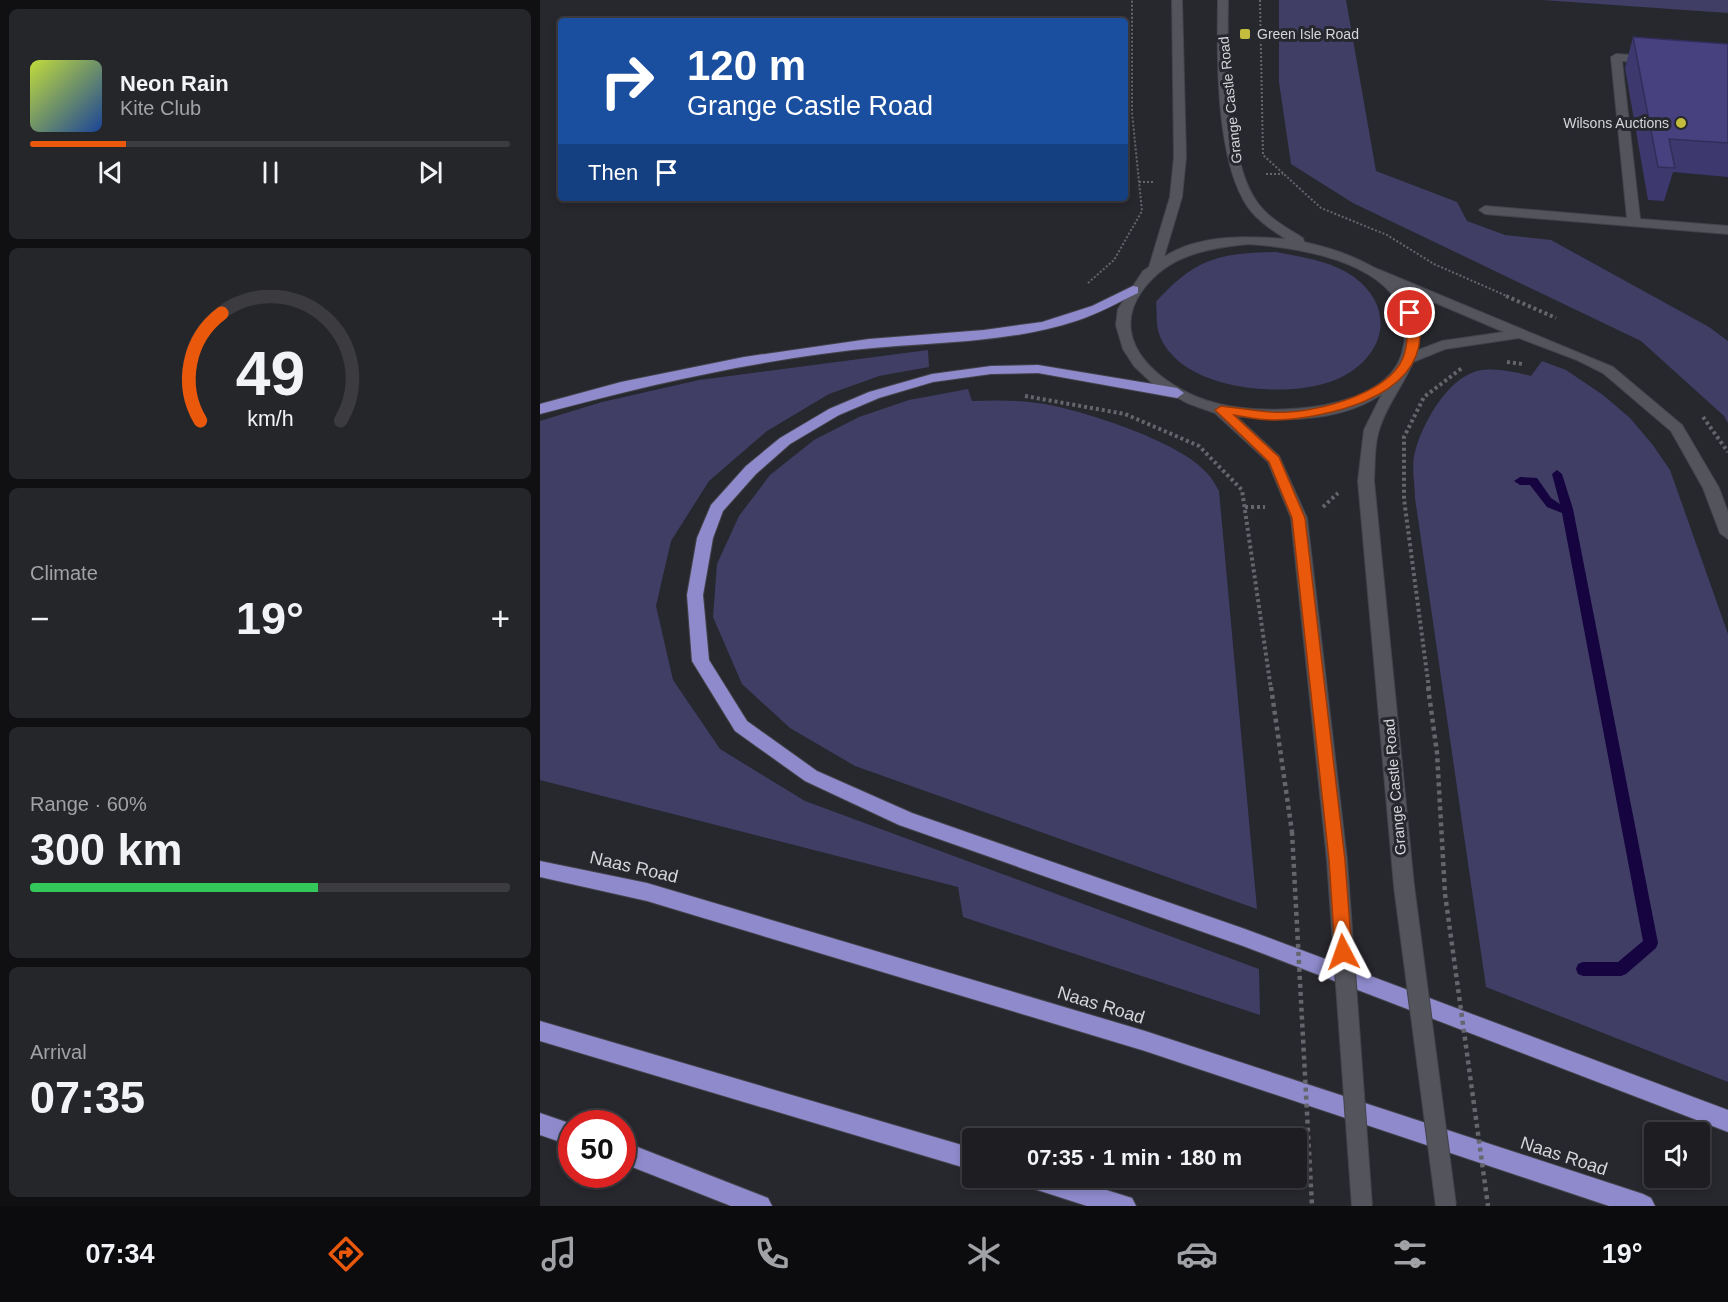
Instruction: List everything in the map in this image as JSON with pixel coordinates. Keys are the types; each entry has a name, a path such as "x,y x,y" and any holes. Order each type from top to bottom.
{"highway":[{"path":"540,409 632,381 700,368 870,343 1038,326 1096,309 1133,290"},
{"path":"1177,393 1038,369 991,370 944,376 874,395 834,412 785,441 751,470 716,509 705,538 695,595 701,661 741,726 811,776 906,819 1245,938 1728,1121"},
{"name":"Naas Road","path":"540,869 647,892 1133,1038 1643,1206"},
{"path":"540,1031 962,1156"},
{"path":"540,1124 558,1130"},
{"path":"636,1157 760,1206"},
{"path":"1066,1188 1124,1206"}],"main road":[{"name":"Grange Castle Road","path":"1155,267 1176,198 1180,157 1177,0"},
{"name":"Grange Castle Road","path":"1223,0 1226,79 1235,167 1248,199 1267,222 1303,244"},
{"path":"1634,223 1616,57 1661,60"},
{"path":"1485,210 1728,230"},
{"name":"Grange Castle Road","path":"1404,366 1369,396 1325,412 1273,417 1221,410 1177,393 1150,375 1132,355 1123,332 1124,310 1133,290 1155,267 1186,251 1223,242 1263,239 1303,244 1341,255 1375,272 1396,291 1410,313 1414,336 1404,366 1373,425 1367,493 1404,886 1446,1206"},
{"path":"1375,272 1520,334 1582,357 1608,370 1639,393 1677,428 1711,488 1728,533"},
{"path":"1404,366 1442,345 1520,334"},
{"name":"Grange Castle Road","path":"1221,410 1274,460 1299,518 1337,860 1362,1206"}],"path":[{"path":"1087,284 1114,260 1142,211 1132,113 1132,0"},
{"path":"1260,0 1263,155 1321,208 1361,223 1434,264 1566,323"},
{"path":"1502,362 1523,364"},
{"path":"1466,365 1424,397 1404,437 1404,494 1437,753 1446,894 1488,1206"},
{"path":"1021,396 1053,399 1125,414 1199,446 1242,490 1292,832 1312,1206"},
{"path":"1699,413 1728,452"},
{"path":"1245,507 1322,509 1335,493 1404,494"}],"shaded area":[{"path":"1279,0 1346,0 1376,171 1457,202 1467,221 1505,235 1551,240 1709,327 1728,341 1728,423 1724,416 1641,341 1353,203 1291,164 1279,82"},
{"path":"1542,0 1728,0 1728,13"},
{"path":"1276,252 1317,260 1336,267 1354,277 1368,290 1377,305 1380,319 1379,334 1374,348 1365,360 1335,380 1314,386 1262,389 1208,378 1186,366 1168,350 1158,330 1156,302 1183,276 1209,261 1223,257"},
{"path":"928,350 929,367 879,376 829,394 767,431 709,481 671,541 656,606 673,680 720,749 805,801 1259,969 1260,1015 963,917 958,887 540,780 540,421 602,402 699,380"},
{"path":"1542,361 1566,370 1603,395 1630,418 1670,470 1728,634 1728,1082 1486,987 1415,498 1413,463 1423,429 1437,404 1456,383 1466,376 1484,370 1531,376"},
{"path":"968,389 972,401 1031,402 1050,405 1133,430 1176,450 1193,461 1208,474 1219,491 1257,909 855,766 790,728 742,684 713,617 717,564 739,516 770,475 814,440 859,417 909,400"}],"building":[{"name":"Wilsons Auctions","path":"1633,37 1728,44 1728,143 1669,139 1675,168 1658,167"}],"waterway":[{"path":"1557,474 1567,509"},
{"path":"1520,481 1533,481 1551,504 1567,509"},
{"path":"1567,509 1651,943 1621,969 1583,969"}],"place":[{"name":"Green Isle Road","path":"1245,34"},
{"name":"Wilsons Auctions","path":"1681,123"}],"route":[{"path":"1343,952 1337,860 1299,518 1274,460 1221,410 1273,417 1325,412 1369,396 1400,372 1408,359 1414,336 1410,313"}]}
